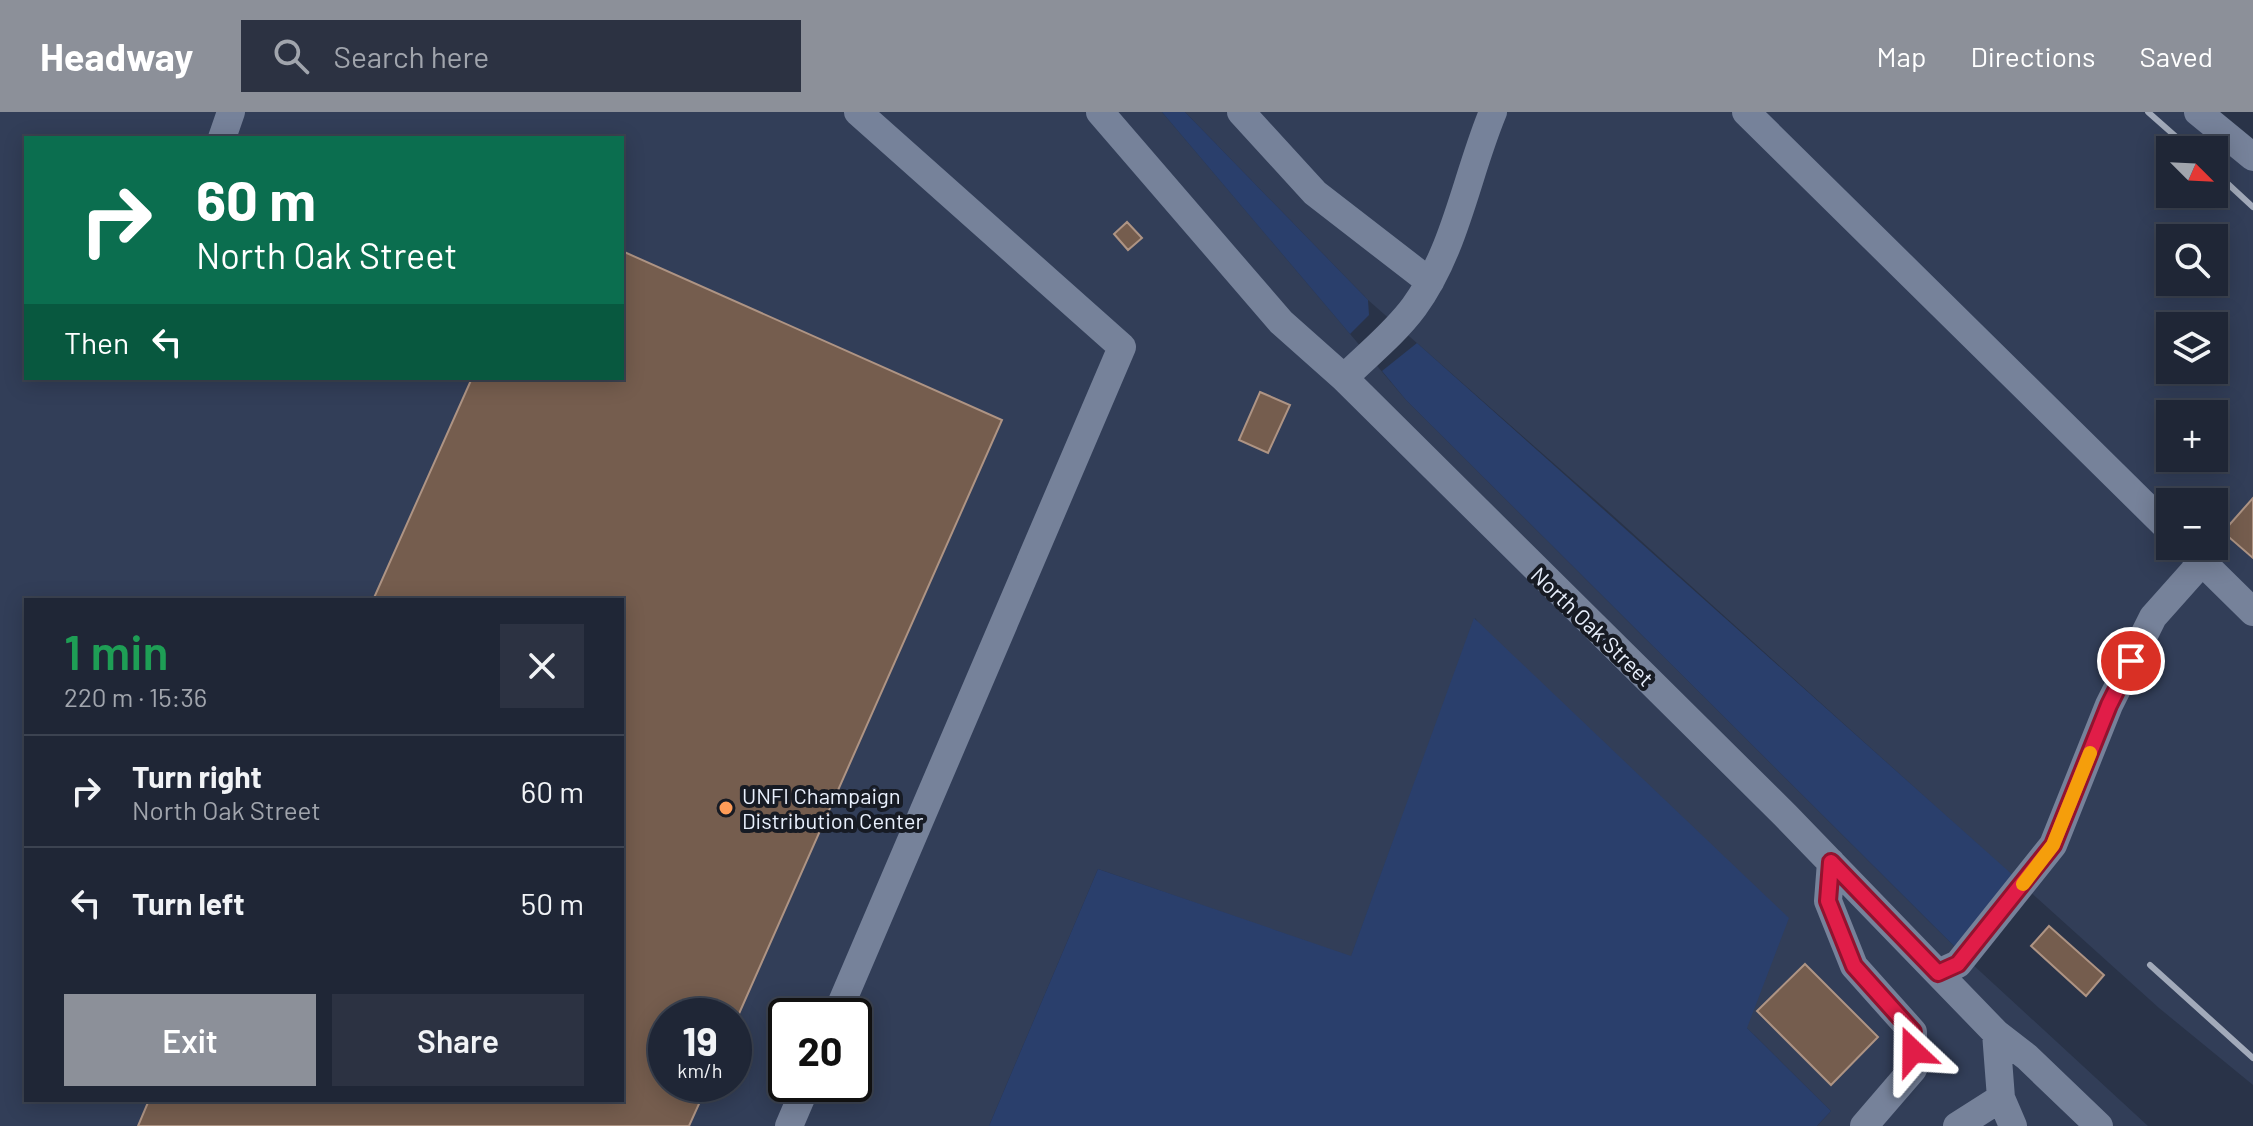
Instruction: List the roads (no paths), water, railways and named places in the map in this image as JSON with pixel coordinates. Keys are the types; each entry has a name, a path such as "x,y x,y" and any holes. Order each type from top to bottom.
{"street":[{"path":"223,136 231,112"},
{"path":"844,998 1122,347 858,112"},
{"name":"North Oak Street","path":"1100,112 1281,322 1344,378 1831,862 1996,1033 2027,1057 2099,1126"},
{"path":"1241,112 1315,193 1430,282"},
{"path":"1344,378 1401,324 1430,282 1453,232 1493,112"},
{"path":"1746,112 2156,516"},
{"path":"2198,112 2253,157"},
{"path":"1938,973 1958,964 2053,845 2109,705 2153,617 2190,560"},
{"path":"2200,560 2253,612"},
{"path":"1831,862 1828,901 1854,966 1913,1032 1913,1069 1864,1126"},
{"path":"1996,1033 2001,1098 2013,1126"},
{"path":"1957,1126 2001,1098"},
{"path":"789,1126 799,1102"}],"railway":[{"path":"2148,112 2175,136"},
{"path":"2228,184 2253,207"},
{"path":"2150,965 2253,1058"}],"place":[{"name":"UNFI Champaign Distribution Center","path":"726,808"}]}
